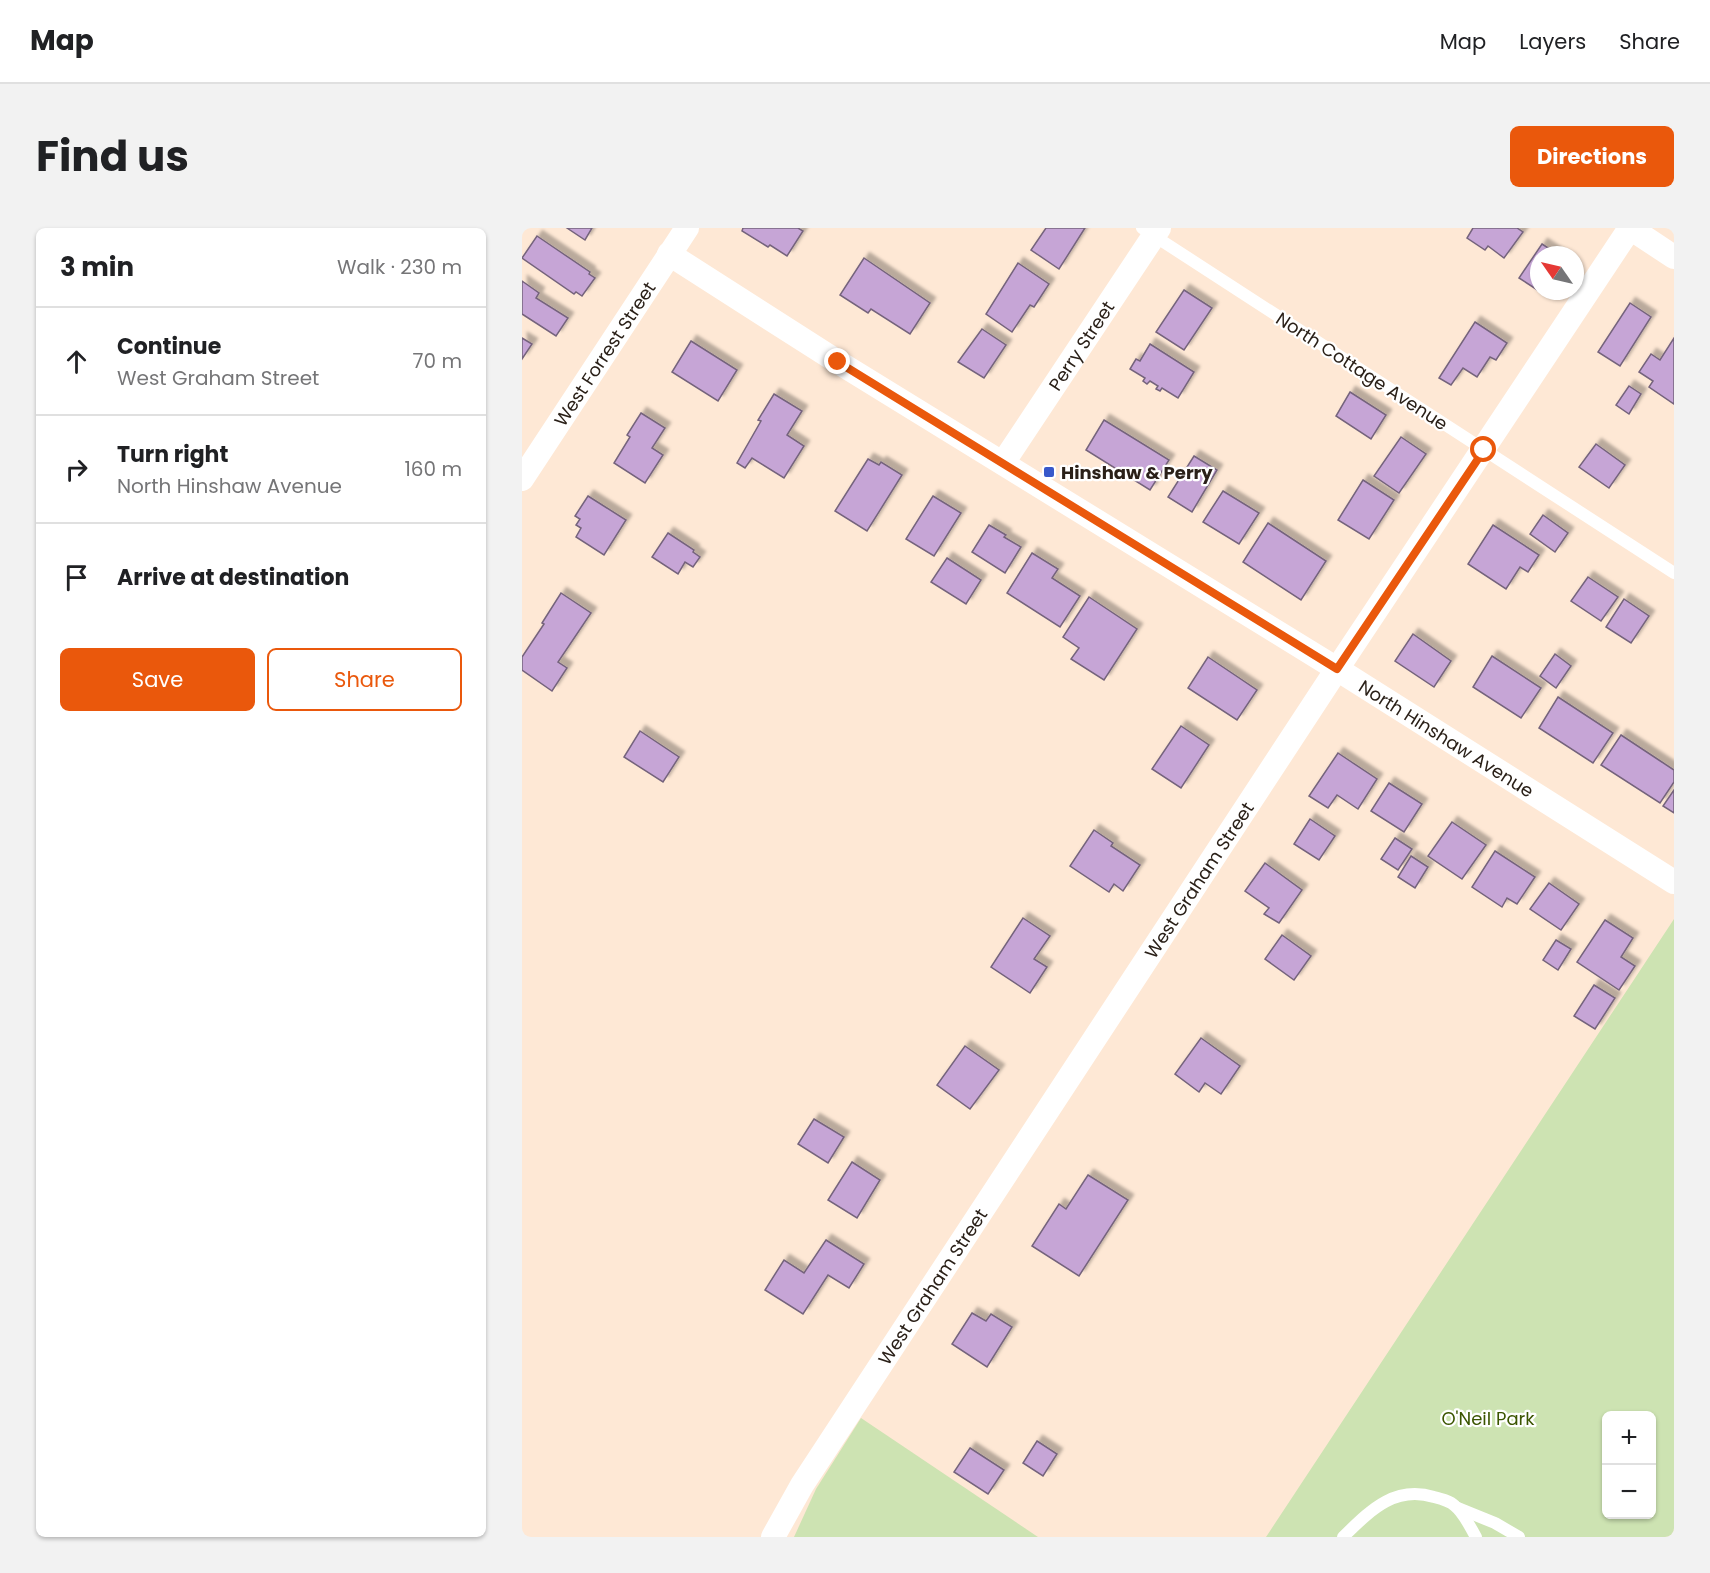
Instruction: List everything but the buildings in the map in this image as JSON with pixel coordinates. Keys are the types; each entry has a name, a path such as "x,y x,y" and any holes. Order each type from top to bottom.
{"street":[{"name":"West Forrest Street","path":"522,478 687,228"},
{"path":"1630,228 1674,257"},
{"name":"West Graham Street","path":"773,1537 802,1485 1337,669 1630,228"},
{"name":"Perry Street","path":"1003,463 1151,231"},
{"name":"North Hinshaw Avenue","path":"669,254 847,368 1337,669 1674,882"}],"lane":[{"name":"North Cottage Avenue","path":"1151,231 1674,573"},
{"path":"1343,1537 1374,1508 1399,1495 1428,1495 1450,1502 1519,1537"},
{"path":"1458,1508 1476,1537"}],"green space":[{"name":"O'Neil Park","path":"1674,919 1674,1537 1266,1537"},
{"path":"861,1418 1038,1537 794,1537 816,1489"}],"place":[{"name":"Hinshaw & Perry","path":"1049,472"}],"route":[{"path":"838,362 1337,669 1484,450"}]}
